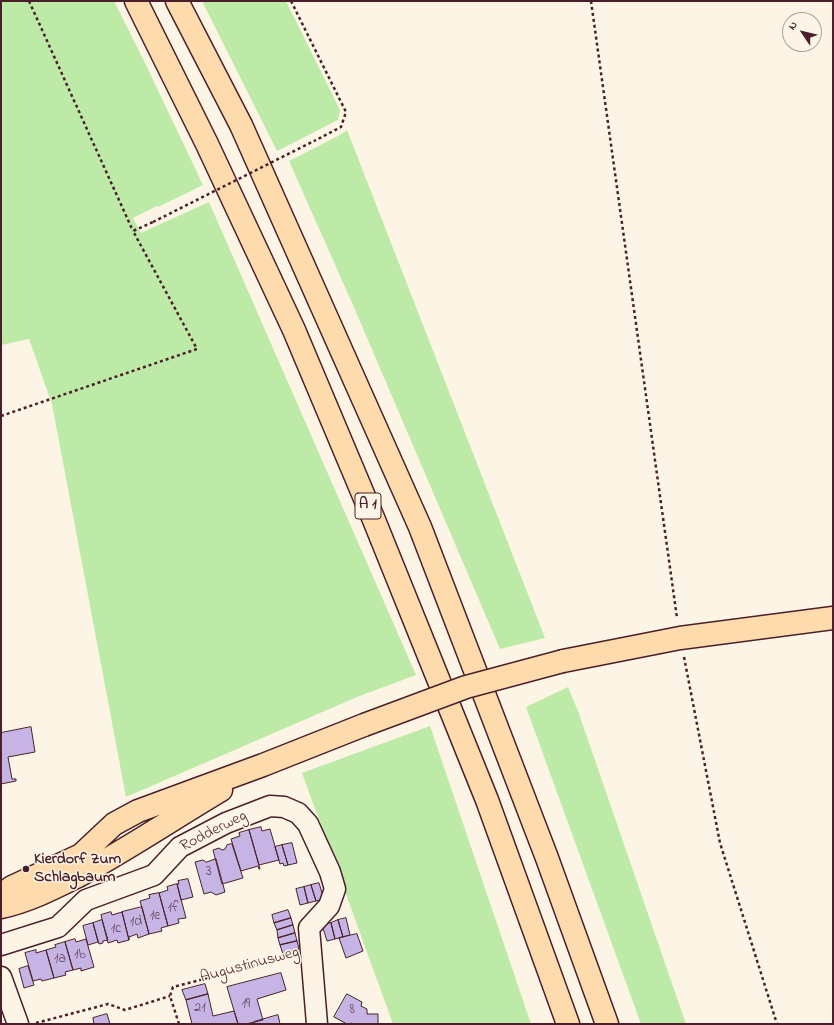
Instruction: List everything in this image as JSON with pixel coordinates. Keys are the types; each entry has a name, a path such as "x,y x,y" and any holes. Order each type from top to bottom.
{"main road":[{"name":"A 1","path":"136,1 294,330 374,520 487,800 568,1024"},
{"name":"A 1","path":"177,1 241,125 420,527 548,858 607,1024"},
{"path":"1,895 12,887 81,855 114,824 138,811 466,687 563,661 680,638 833,618"},
{"path":"1,907 20,903 60,885 88,870 128,848 263,765"}],"street":[{"name":"Rodderweg","path":"1,945 58,927 86,900 154,875 180,847 226,822 270,806 284,806 298,813 308,824 330,872 335,888 329,906 309,928 312,950"},
{"name":"Augustinusweg","path":"312,950 318,1024"},
{"path":"1,977 18,1024"}],"path":[{"path":"1,416 196,349 133,231 29,1"},
{"path":"133,231 341,127 346,112 291,1"},
{"path":"591,1 680,638 720,843 778,1024"},
{"name":"Augustinusweg","path":"33,1024 108,1004 125,1010 170,996 173,987 312,950"},
{"path":"170,996 179,1024"}],"green space":[{"path":"1,1 114,1 203,185 133,218 141,233 209,202 416,675 357,697 126,797 52,404 29,339 1,345"},
{"path":"202,1 286,1 340,110 338,120 277,151"},
{"path":"347,130 545,638 500,649 353,305 289,161"},
{"path":"568,687 578,711 686,1024 641,1024 526,707"},
{"path":"430,726 531,1024 393,1024 302,773"}],"building":[{"path":"31,727 35,752 8,757 12,779 16,779 16,781 1,784 1,733"},
{"path":"261,827 262,831 270,829 279,860 259,865 249,830"},
{"path":"249,830 260,869 258,866 241,871 231,839 240,836 239,833"},
{"path":"292,843 297,863 288,865 282,845"},
{"path":"232,844 243,878 222,884 213,850 219,848 222,850 225,849 227,845"},
{"path":"282,845 288,865 284,866 283,863 280,864 275,847"},
{"path":"216,859 225,892 216,895 211,892 204,894 195,862 203,860 206,862"},
{"path":"188,879 193,897 181,900 177,884 179,884 178,881"},
{"path":"319,883 324,899 316,901 311,885"},
{"path":"177,884 186,918 178,919 179,923 168,926 159,893 168,890 167,887"},
{"path":"311,885 316,901 308,903 304,887"},
{"path":"304,887 308,903 300,905 296,889"},
{"path":"159,893 168,926 161,928 162,931 149,934 140,901 150,898 149,895"},
{"path":"142,907 149,934 138,938 137,934 129,937 129,940 122,912"},
{"path":"288,910 291,918 274,923 272,915"},
{"path":"111,912 112,915 122,912 129,940 118,943 117,940 108,943 101,915"},
{"path":"291,918 293,925 277,930 274,923"},
{"path":"346,918 350,935 343,937 338,920"},
{"path":"102,920 108,940 99,944 93,923"},
{"path":"338,920 343,937 335,939 331,923"},
{"path":"93,923 98,942 88,945 83,926"},
{"path":"331,923 335,939 327,941 322,925"},
{"path":"293,925 295,933 278,938 277,930"},
{"path":"295,933 297,941 280,945 278,938"},
{"path":"357,934 363,951 346,958 339,938"},
{"path":"75,939 76,942 86,939 94,967 81,971 81,968 73,970 65,942"},
{"path":"297,941 299,949 283,954 280,945"},
{"path":"65,942 73,970 65,972 66,975 54,978 46,950"},
{"path":"36,950 36,953 46,950 54,978 42,981 41,979 33,981 25,953"},
{"path":"28,966 34,985 24,988 19,969"},
{"path":"281,973 286,990 257,999 263,1020 246,1024 238,1024 227,987"},
{"path":"205,984 208,994 186,1000 182,990"},
{"path":"208,994 213,1016 234,1011 238,1024 192,1024 186,1000"},
{"path":"347,994 362,1002 361,1006 367,1009 367,1014 378,1014 378,1024 347,1024 334,1017"},
{"path":"107,1014 110,1024 94,1024 93,1018"},
{"path":"278,1015 280,1024 254,1024 254,1022"}],"place":[{"name":"Kierdorf Zum Schlagbaum","path":"26,869"}]}
